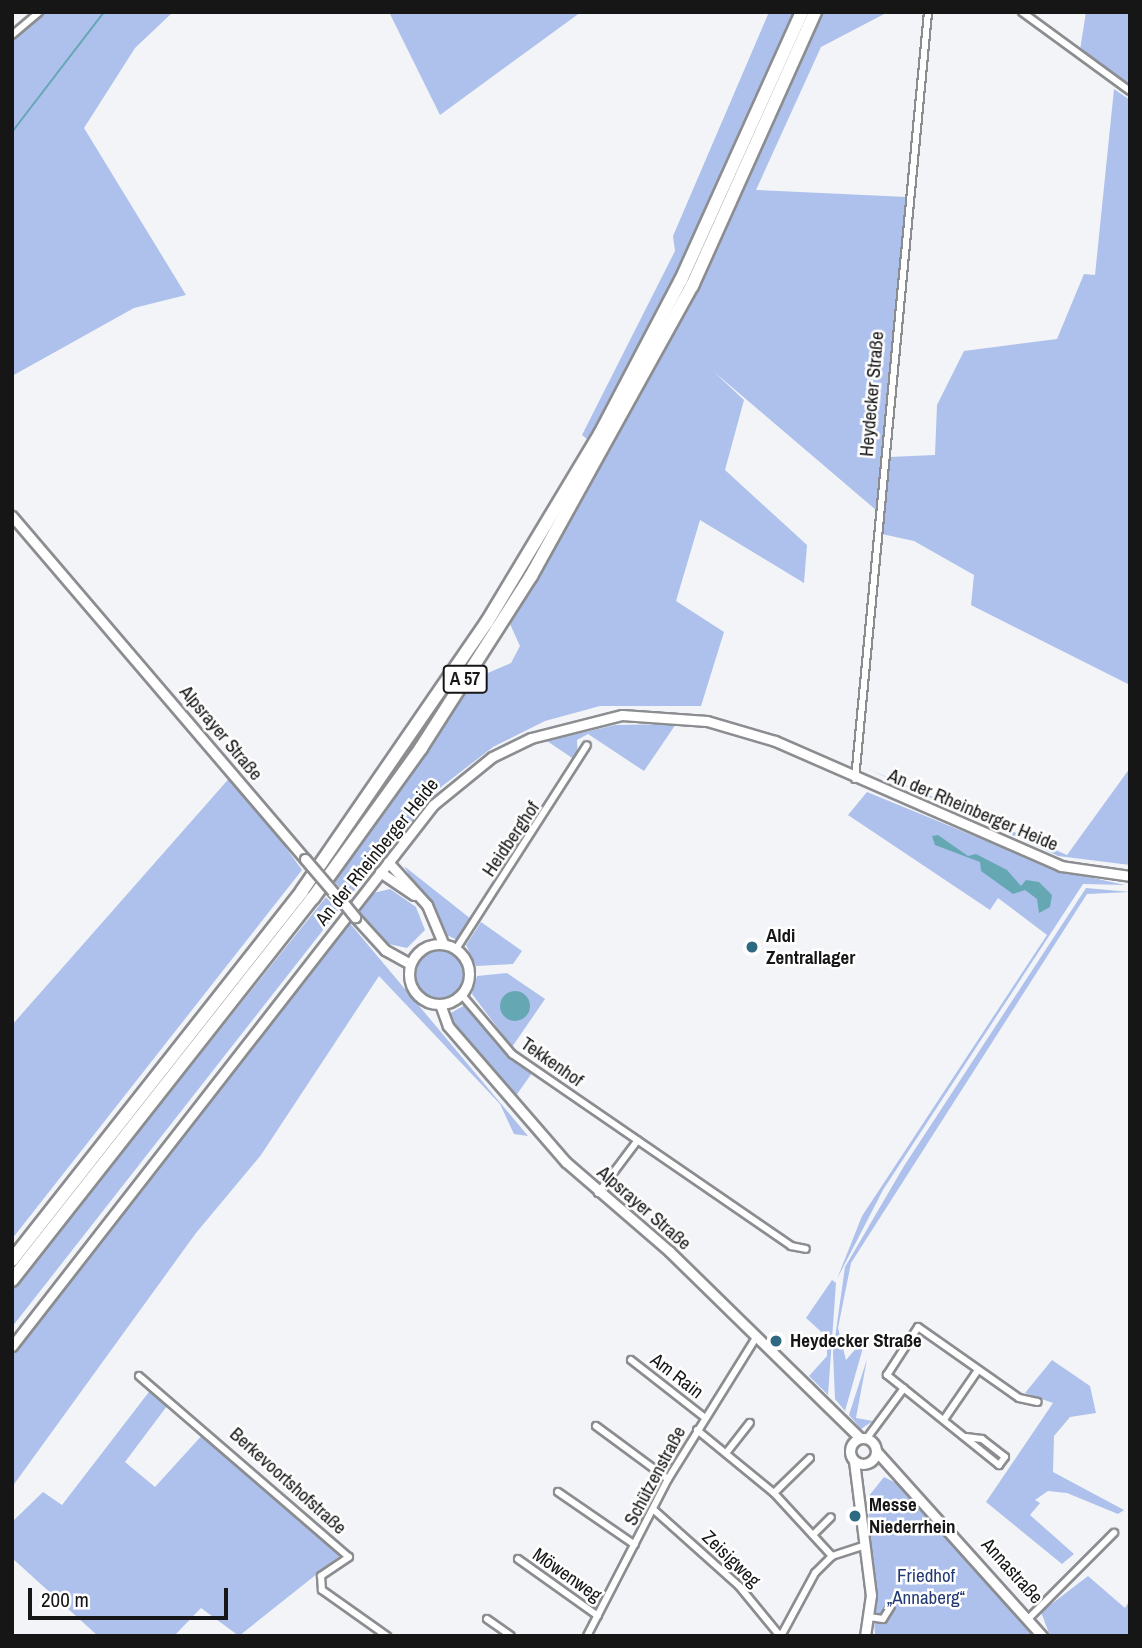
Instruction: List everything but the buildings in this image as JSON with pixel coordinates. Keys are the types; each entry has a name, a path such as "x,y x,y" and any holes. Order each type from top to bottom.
{"highway":[{"name":"A 57","path":"12,1260 302,891 487,622 600,434 681,280 802,12"},
{"name":"A 57","path":"12,1280 313,898 421,748 531,576 692,286 815,12"}],"street":[{"path":"12,35 39,12"},
{"name":"Heydecker Straße","path":"855,779 928,12"},
{"path":"1022,12 1130,91"},
{"name":"Alpsrayer Straße","path":"12,516 355,918 385,950 410,964 416,994 440,1004 448,1026 598,1193 757,1336 844,1423 876,1451"},
{"name":"An der Rheinberger Heide","path":"12,1346 433,805 492,757 591,719 662,714 707,721 775,741 855,779 1061,866 1130,876"},
{"name":"Heidberghof","path":"456,949 587,745"},
{"path":"388,862 427,905 443,943"},
{"path":"380,872 420,901 431,945"},
{"path":"410,964 431,945 443,943 456,949 469,971 461,994 440,1004"},
{"name":"Tekkenhof","path":"461,994 512,1054 806,1249"},
{"path":"598,1193 638,1140"},
{"path":"966,1437 982,1439 1005,1457 999,1465 966,1437 945,1418 887,1375 918,1327 1019,1398 1038,1402"},
{"name":"Schützenstraße","path":"587,1636 668,1479 704,1416 757,1336"},
{"name":"Am Rain","path":"632,1360 704,1416"},
{"path":"945,1418 978,1370"},
{"name":"Berkevoortshofstraße","path":"139,1376 349,1557 321,1576 322,1590 387,1636"},
{"path":"851,1445 863,1438 904,1388"},
{"path":"727,1452 750,1423"},
{"name":"Alpsrayer Straße","path":"844,1423 851,1445 860,1508"},
{"path":"596,1426 668,1479"},
{"path":"697,1430 774,1493 832,1556"},
{"path":"865,1636 869,1616 866,1545 860,1508 868,1463 876,1451"},
{"name":"Annastraße","path":"876,1451 1030,1617 1042,1636"},
{"path":"774,1493 810,1458"},
{"name":"Annastraße","path":"854,1461 894,1471"},
{"path":"558,1492 635,1545"},
{"name":"Zeisigweg","path":"654,1510 739,1586 781,1636"},
{"path":"813,1535 831,1517"},
{"path":"1030,1617 1114,1533"},
{"path":"781,1636 815,1573 832,1556 866,1545"},
{"name":"Möwenweg","path":"518,1559 598,1616"},
{"path":"869,1616 883,1619 891,1606"},
{"path":"487,1619 511,1636"}],"green space":[{"path":"39,12 173,12 135,48 84,128 186,295 134,308 12,376 12,35"},
{"path":"389,12 581,12 440,115"},
{"path":"769,12 794,12 685,255 588,440 582,435 675,251 673,236"},
{"path":"823,12 888,12 821,47 756,190 907,197 876,510 713,371 744,400 725,470 807,545 804,583 700,520 676,601 724,632 701,706 600,706 545,721 493,747 441,787 348,898 334,881 476,678 511,663 520,646 510,624 691,302"},
{"path":"1086,12 1130,12 1130,88 1080,50"},
{"path":"1114,89 1130,100 1130,685 971,605 974,575 914,541 882,534 889,457 935,455 937,405 964,351 1057,339 1084,274 1095,275"},
{"path":"676,724 644,771 588,734 577,740 578,762 547,741 615,725"},
{"path":"866,768 1067,855 1130,768 1130,865 1058,856"},
{"path":"233,774 302,870 12,1239 12,1025"},
{"path":"867,792 1057,870 1125,885 1083,884 883,1190 837,1279 862,1216 1047,935 998,898 990,910 848,815"},
{"path":"404,866 471,919 457,940 441,932"},
{"path":"1086,888 1130,892 1087,894 851,1263 838,1328 846,1360 866,1337 845,1411 835,1399 833,1352 845,1267 904,1166"},
{"path":"390,889 416,907 425,930 407,948 384,943 356,913 373,893"},
{"path":"326,897 338,911 12,1327 12,1290"},
{"path":"348,921 528,1136 514,1134 500,1104 379,976 261,1155 196,1233 12,1487 12,1356"},
{"path":"481,922 522,951 513,964 476,966 466,945"},
{"path":"439,949 457,956 464,974 457,992 439,999 421,992 414,974 421,956"},
{"path":"507,973 545,999 512,1047 472,994 477,976"},
{"path":"465,1005 495,1043 532,1073 515,1097 452,1023 449,1014"},
{"path":"832,1280 836,1283 828,1395 809,1376 827,1356 827,1337 806,1318"},
{"path":"867,1359 856,1418 873,1421 861,1429 849,1415"},
{"path":"1052,1360 1090,1386 1096,1413 1070,1417 1054,1436 1053,1472 1124,1510 1118,1514 1067,1493 1048,1491 1035,1500 1040,1503 1030,1515 1074,1554 1062,1564 986,1502 1053,1403 1025,1393"},
{"path":"152,1388 170,1402 125,1462 155,1487 205,1432 342,1554 239,1636 201,1608 174,1636 98,1636 12,1558 12,1522 43,1492 62,1505"},
{"name":"Friedhof „Annaberg“","path":"884,1477 896,1483 1035,1636 875,1636 868,1497"},
{"path":"1088,1576 1125,1608 1130,1600 1130,1636 1050,1636 1041,1612"}],"shaded area":[{"path":"938,835 968,856 976,854 1007,870 1021,886 1026,880 1039,882 1052,895 1050,907 1039,913 1037,899 1025,890 1013,894 981,871 980,862 935,845 932,836"},
{"path":"515,991 526,995 530,1006 526,1017 515,1021 504,1017 500,1006 504,995"}],"waterway":[{"path":"12,132 104,12"}],"place":[{"name":"Aldi Zentrallager","path":"752,947"},
{"name":"Heydecker Straße","path":"776,1341"},
{"name":"Messe Niederrhein","path":"855,1516"}]}
